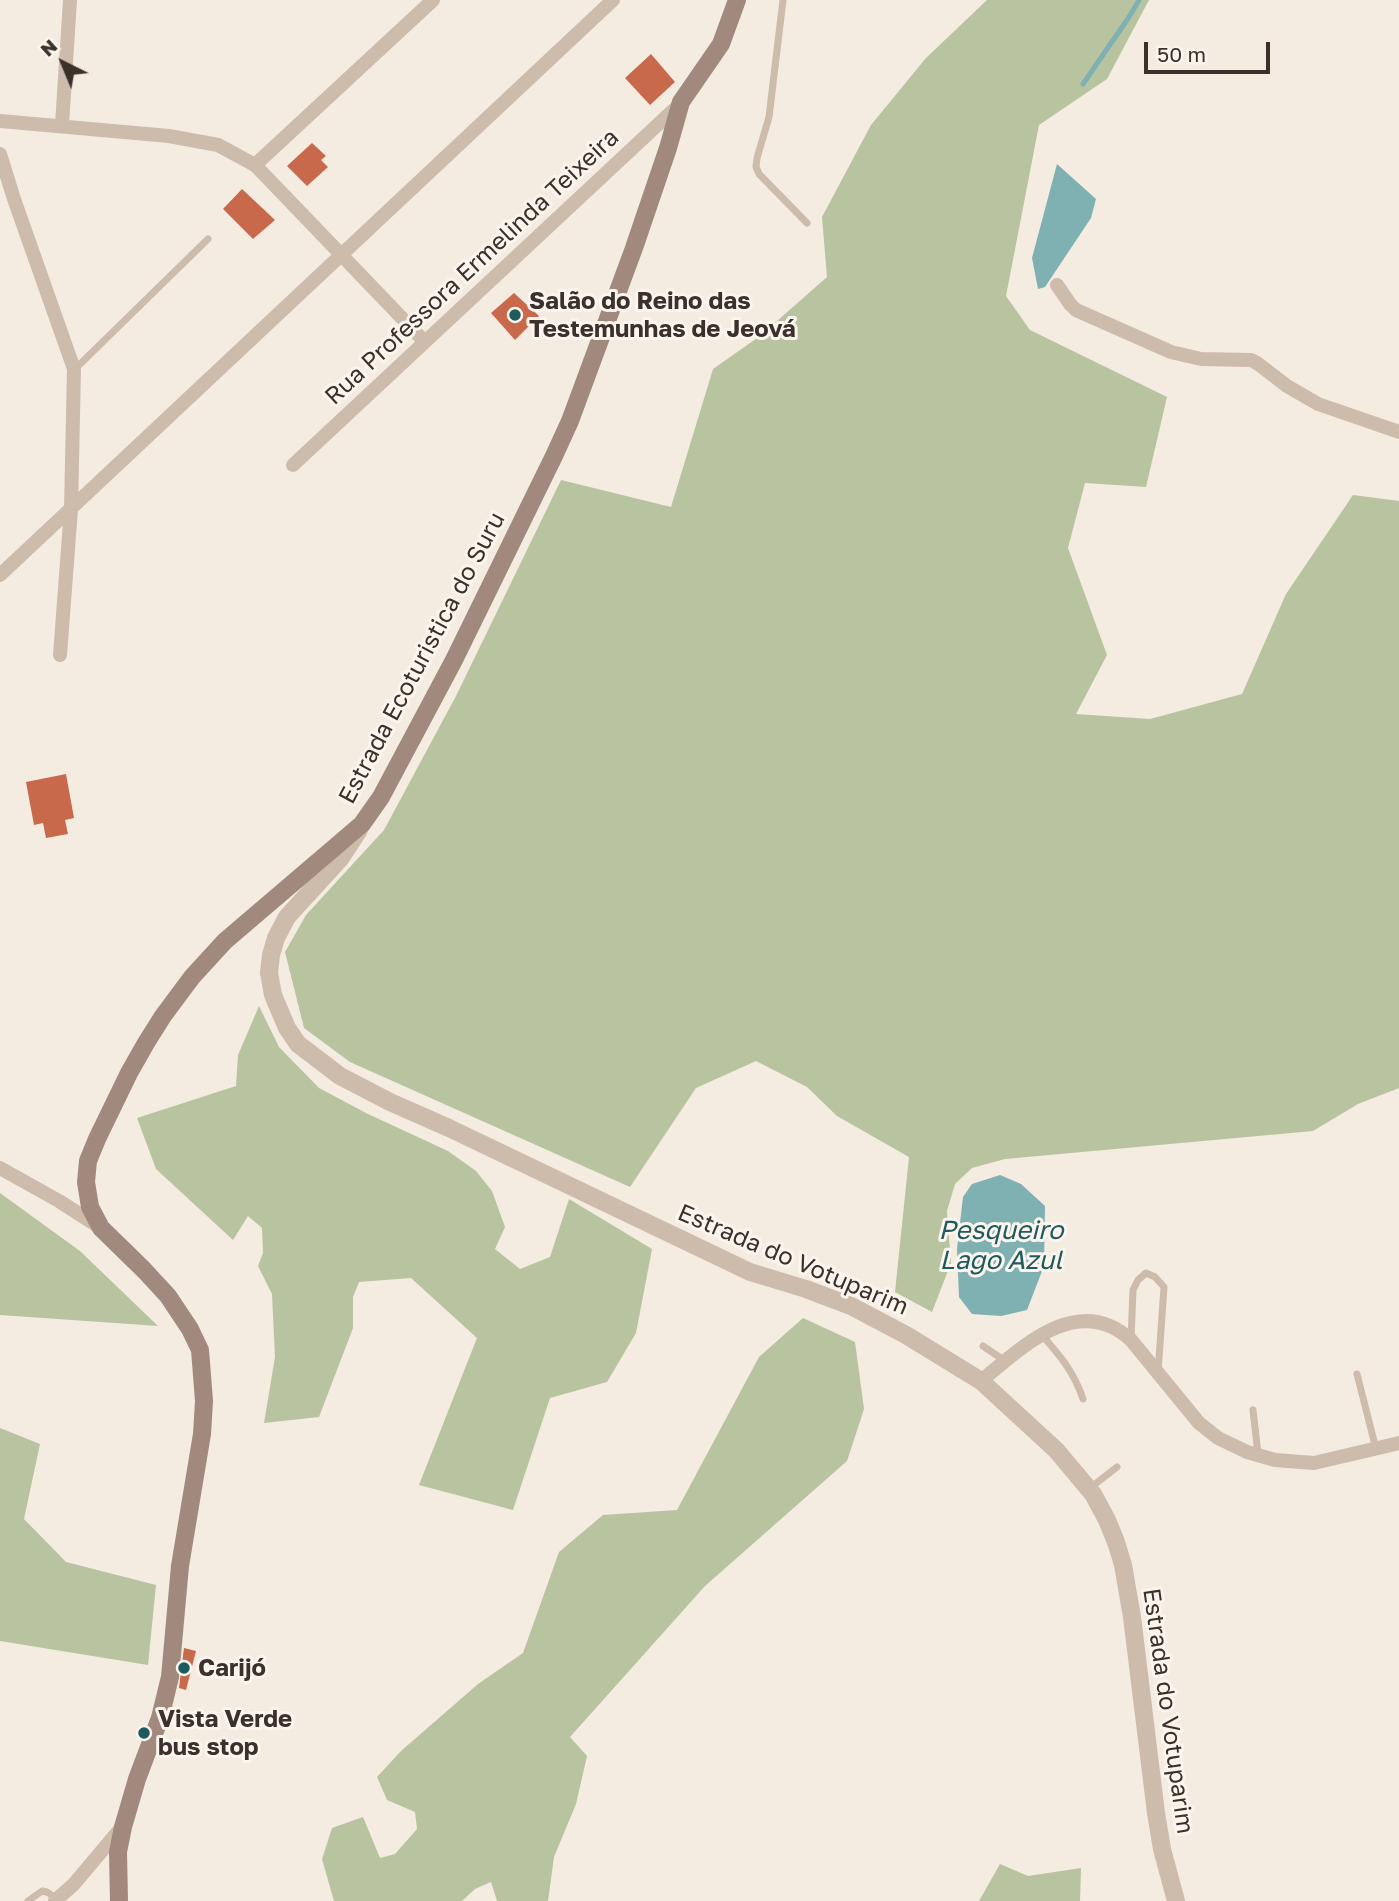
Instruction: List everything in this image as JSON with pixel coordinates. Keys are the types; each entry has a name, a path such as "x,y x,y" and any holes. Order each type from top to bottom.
{"main road":[{"name":"Estrada Ecoturistica do Suru","path":"119,1901 118,1852 122,1827 160,1718 170,1677 180,1566 202,1434 204,1401 200,1350 181,1313 158,1284 101,1228 90,1208 86,1182 88,1161 129,1073 163,1016 192,976 225,941 362,824 381,797 454,660 570,421 634,248 681,102 721,44 737,0"}],"street":[{"path":"62,125 70,0"},
{"path":"256,165 433,0"},
{"path":"0,575 613,0"},
{"name":"Rua Professora Ermelinda Teixeira","path":"293,466 681,102"},
{"path":"0,121 169,136 218,145 256,165 425,342"},
{"path":"0,154 13,199 74,369 71,509 60,655"},
{"path":"1057,285 1076,310 1097,320 1183,355 1202,359 1251,360 1308,399 1399,432"},
{"name":"Estrada do Votuparim","path":"362,824 340,859 287,917 273,946 270,973 273,995 286,1028 298,1044 340,1076 363,1089 750,1272 851,1306 906,1335 981,1381 1056,1450 1089,1489 1107,1520 1123,1565 1138,1658 1156,1813 1162,1849 1176,1901"},
{"path":"0,1168 101,1228"},
{"path":"981,1381 1048,1330 1067,1323 1104,1323 1120,1330 1130,1340 1199,1423 1218,1437 1258,1455 1275,1460 1314,1463 1399,1443"},
{"path":"56,1900 74,1884 122,1827"}],"lane":[{"path":"783,0 769,117 756,167 759,174 807,223"},
{"path":"74,369 208,239"},
{"path":"1130,1340 1133,1290 1138,1280 1146,1273 1155,1277 1164,1287 1158,1373"},
{"path":"1042,1335 1068,1365 1083,1399"},
{"path":"983,1346 1005,1361"},
{"path":"1357,1374 1376,1449"},
{"path":"1253,1410 1258,1455"},
{"path":"1089,1489 1117,1467"},
{"path":"28,1901 42,1892 47,1892 56,1900"}],"green space":[{"path":"987,0 1149,0 1107,79 1039,125 1006,296 1030,330 1167,397 1146,487 1085,483 1068,548 1107,655 1076,714 1150,719 1242,694 1286,594 1353,495 1399,501 1399,1088 1358,1104 1313,1131 1005,1159 972,1168 955,1184 947,1211 951,1263 932,1312 895,1292 909,1157 837,1116 807,1087 756,1061 696,1088 630,1187 350,1062 304,1028 285,952 306,915 384,830 456,696 561,480 671,507 713,369 760,336 827,277 822,217 871,125 926,58"},
{"path":"259,1006 279,1047 319,1088 448,1151 476,1171 492,1191 505,1227 495,1249 520,1269 550,1257 569,1199 652,1249 636,1333 607,1382 550,1398 513,1510 419,1485 477,1338 411,1278 359,1282 353,1297 353,1328 319,1417 264,1423 275,1357 272,1294 258,1266 263,1253 262,1228 248,1216 233,1240 156,1169 137,1118 236,1086 238,1055"},
{"path":"0,1193 80,1251 158,1326 0,1315"},
{"path":"803,1318 855,1342 864,1409 847,1461 705,1586 570,1737 587,1756 576,1804 554,1857 548,1901 497,1901 491,1882 475,1889 462,1901 334,1901 322,1859 332,1828 363,1817 380,1858 395,1854 417,1829 415,1812 387,1800 377,1777 401,1751 478,1684 523,1653 559,1552 603,1515 677,1510 759,1357"},
{"path":"0,1428 40,1444 24,1519 66,1562 156,1585 148,1665 0,1641"},
{"path":"1000,1864 1028,1876 1081,1868 1080,1901 979,1901"}],"water":[{"path":"1057,164 1096,199 1091,218 1045,287 1038,289 1032,258"},
{"name":"Pesqueiro Lago Azul","path":"1000,1175 1021,1184 1045,1206 1044,1266 1027,1310 1001,1316 972,1314 959,1297 957,1249 963,1197 972,1184"}],"building":[{"path":"651,54 675,82 650,105 625,78"},
{"path":"312,143 326,156 321,160 328,167 307,186 287,166"},
{"path":"242,189 275,220 253,239 223,209"},
{"name":"Salão do Reino das Testemunhas de Jeová","path":"514,293 539,316 515,340 491,313"},
{"path":"66,774 74,818 65,820 68,834 46,838 43,823 34,825 26,782"},
{"name":"Carijó","path":"184,1648 196,1651 186,1690 179,1688"}],"waterway":[{"path":"1083,84 1139,0"}],"place":[{"name":"Salão do Reino das Testemunhas de Jeová","path":"515,315"},
{"name":"Carijó","path":"184,1668"},
{"name":"Vista Verde bus stop","path":"144,1733"}]}
